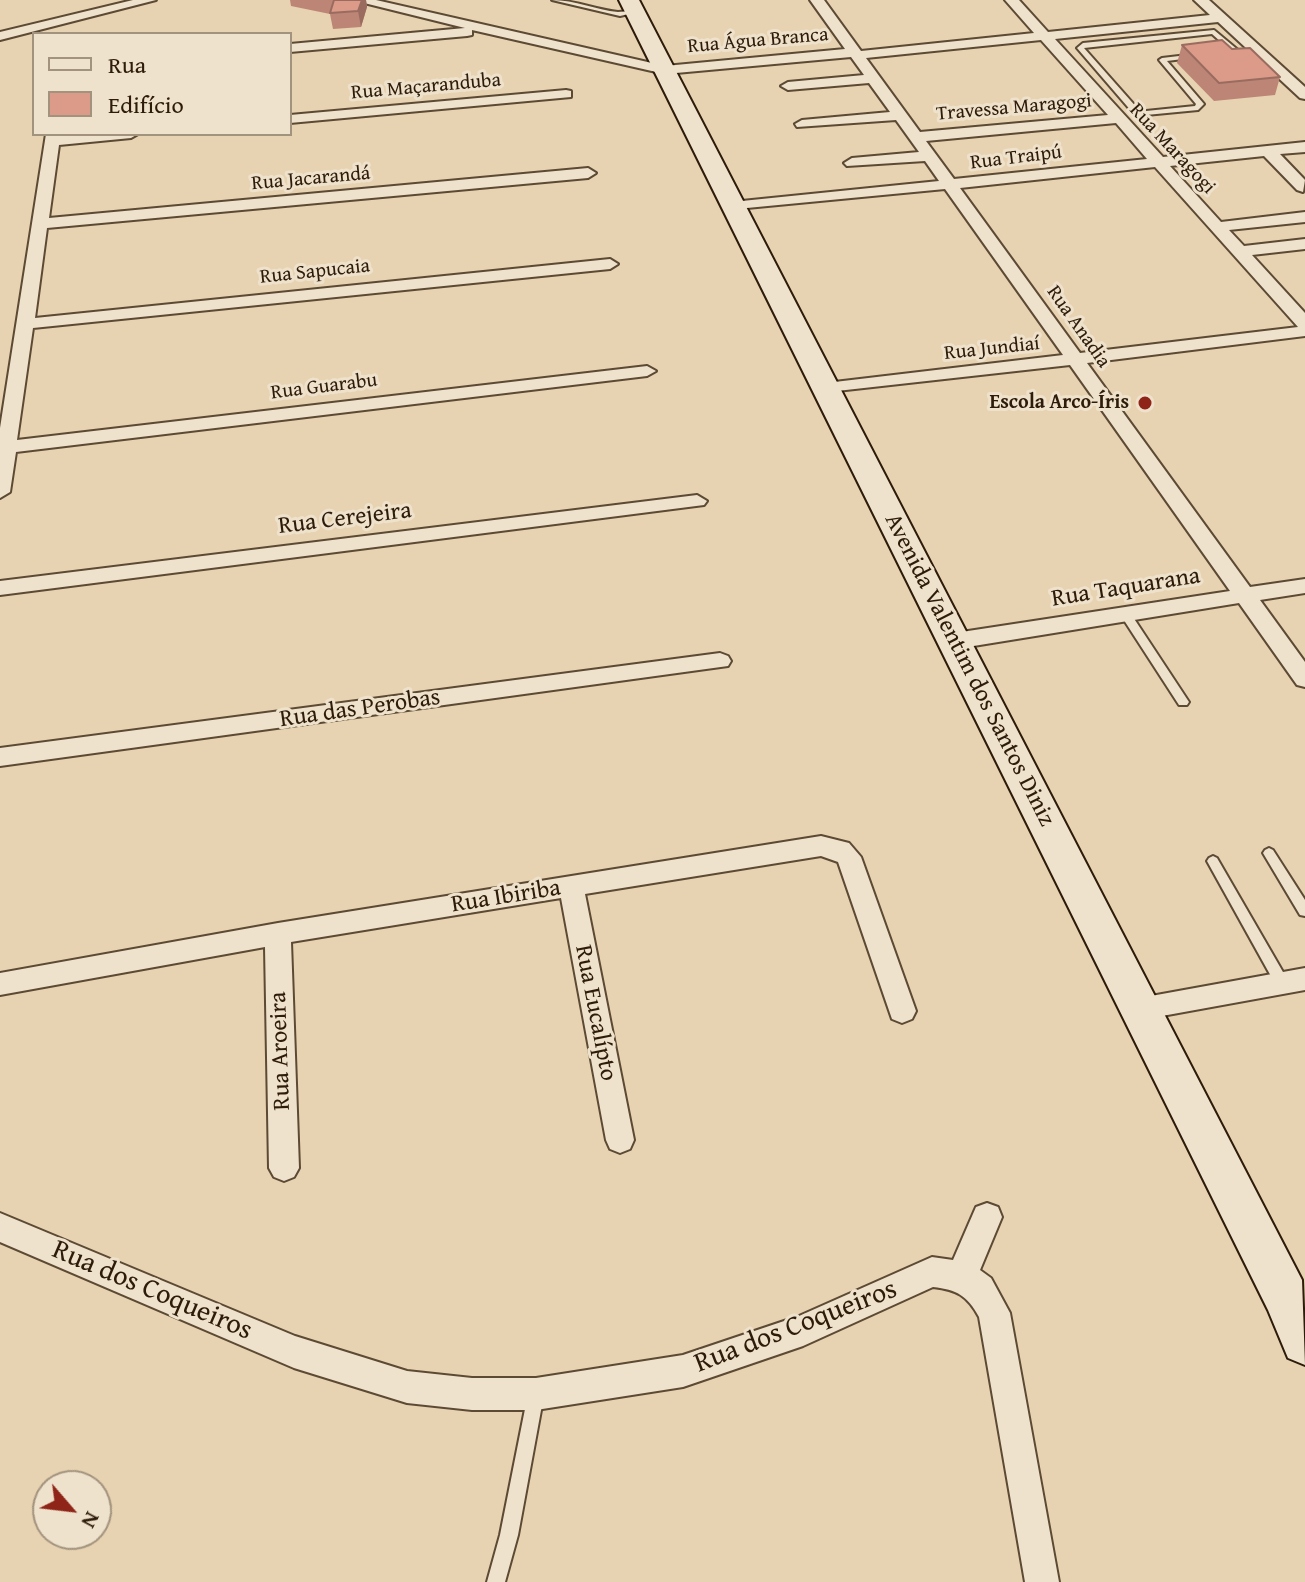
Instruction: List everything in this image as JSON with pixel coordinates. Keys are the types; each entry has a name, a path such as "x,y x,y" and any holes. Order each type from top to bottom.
{"street":[{"path":"0,36 66,13 149,0"},
{"path":"359,0 468,29"},
{"name":"Rua Anadia","path":"817,0 1305,679"},
{"name":"Rua Maragogi","path":"1012,0 1116,119 1305,324"},
{"path":"1201,0 1297,81 1305,95"},
{"name":"Avenida Valentim dos Santos Diniz","path":"632,6 1286,1296 1305,1341"},
{"path":"63,32 66,13"},
{"name":"Rua Água Branca","path":"292,48 468,29 491,30 665,70 1124,31 1221,18"},
{"path":"788,86 874,78"},
{"name":"Rua Maçaranduba","path":"292,119 566,94"},
{"path":"802,124 900,115"},
{"name":"Travessa Maragogi","path":"915,137 1116,119"},
{"path":"0,489 52,138 92,136"},
{"name":"Rua Traipú","path":"732,207 1305,147"},
{"path":"1268,151 1303,187"},
{"path":"852,163 929,156"},
{"name":"Rua Jacarandá","path":"38,224 588,173"},
{"path":"1217,227 1305,217"},
{"path":"1239,252 1305,244"},
{"name":"Rua Sapucaia","path":"24,324 610,264"},
{"name":"Rua Jundiaí","path":"826,389 1305,331"},
{"name":"Rua Guarabu","path":"7,447 647,371"},
{"name":"Rua Cerejeira","path":"0,588 697,501"},
{"name":"Rua Taquarana","path":"955,641 1305,586"},
{"name":"Rua das Perobas","path":"0,757 720,661"},
{"name":"Rua Ibiriba","path":"0,984 278,934 821,846 840,850 849,857 902,1011"},
{"name":"Rua Eucalípto","path":"571,886 620,1140"},
{"name":"Rua Aroeira","path":"278,934 284,1168"},
{"path":"1140,1009 1294,981"},
{"path":"987,1217 962,1276 980,1289 994,1313 1042,1582"},
{"name":"Rua dos Coqueiros","path":"0,1227 294,1352 407,1387 472,1394 536,1394 683,1371 803,1330 932,1272 962,1276"}],"lane":[{"path":"555,0 620,14 632,6"},
{"path":"1124,31 1140,38"},
{"path":"1124,31 1140,38 1216,32 1236,51 1165,58 1163,63 1201,106 1141,112 1136,111 1080,48 1124,31"},
{"path":"1125,614 1183,702"},
{"path":"1269,853 1305,911"},
{"path":"1213,861 1294,981"},
{"path":"496,1582 536,1394"}],"building":[{"path":"334,0 362,0 358,11 330,13"},
{"path":"1222,40 1232,49 1250,48 1280,77 1219,83 1182,45"}],"place":[{"name":"Escola Arco-Íris","path":"1145,403"}]}
